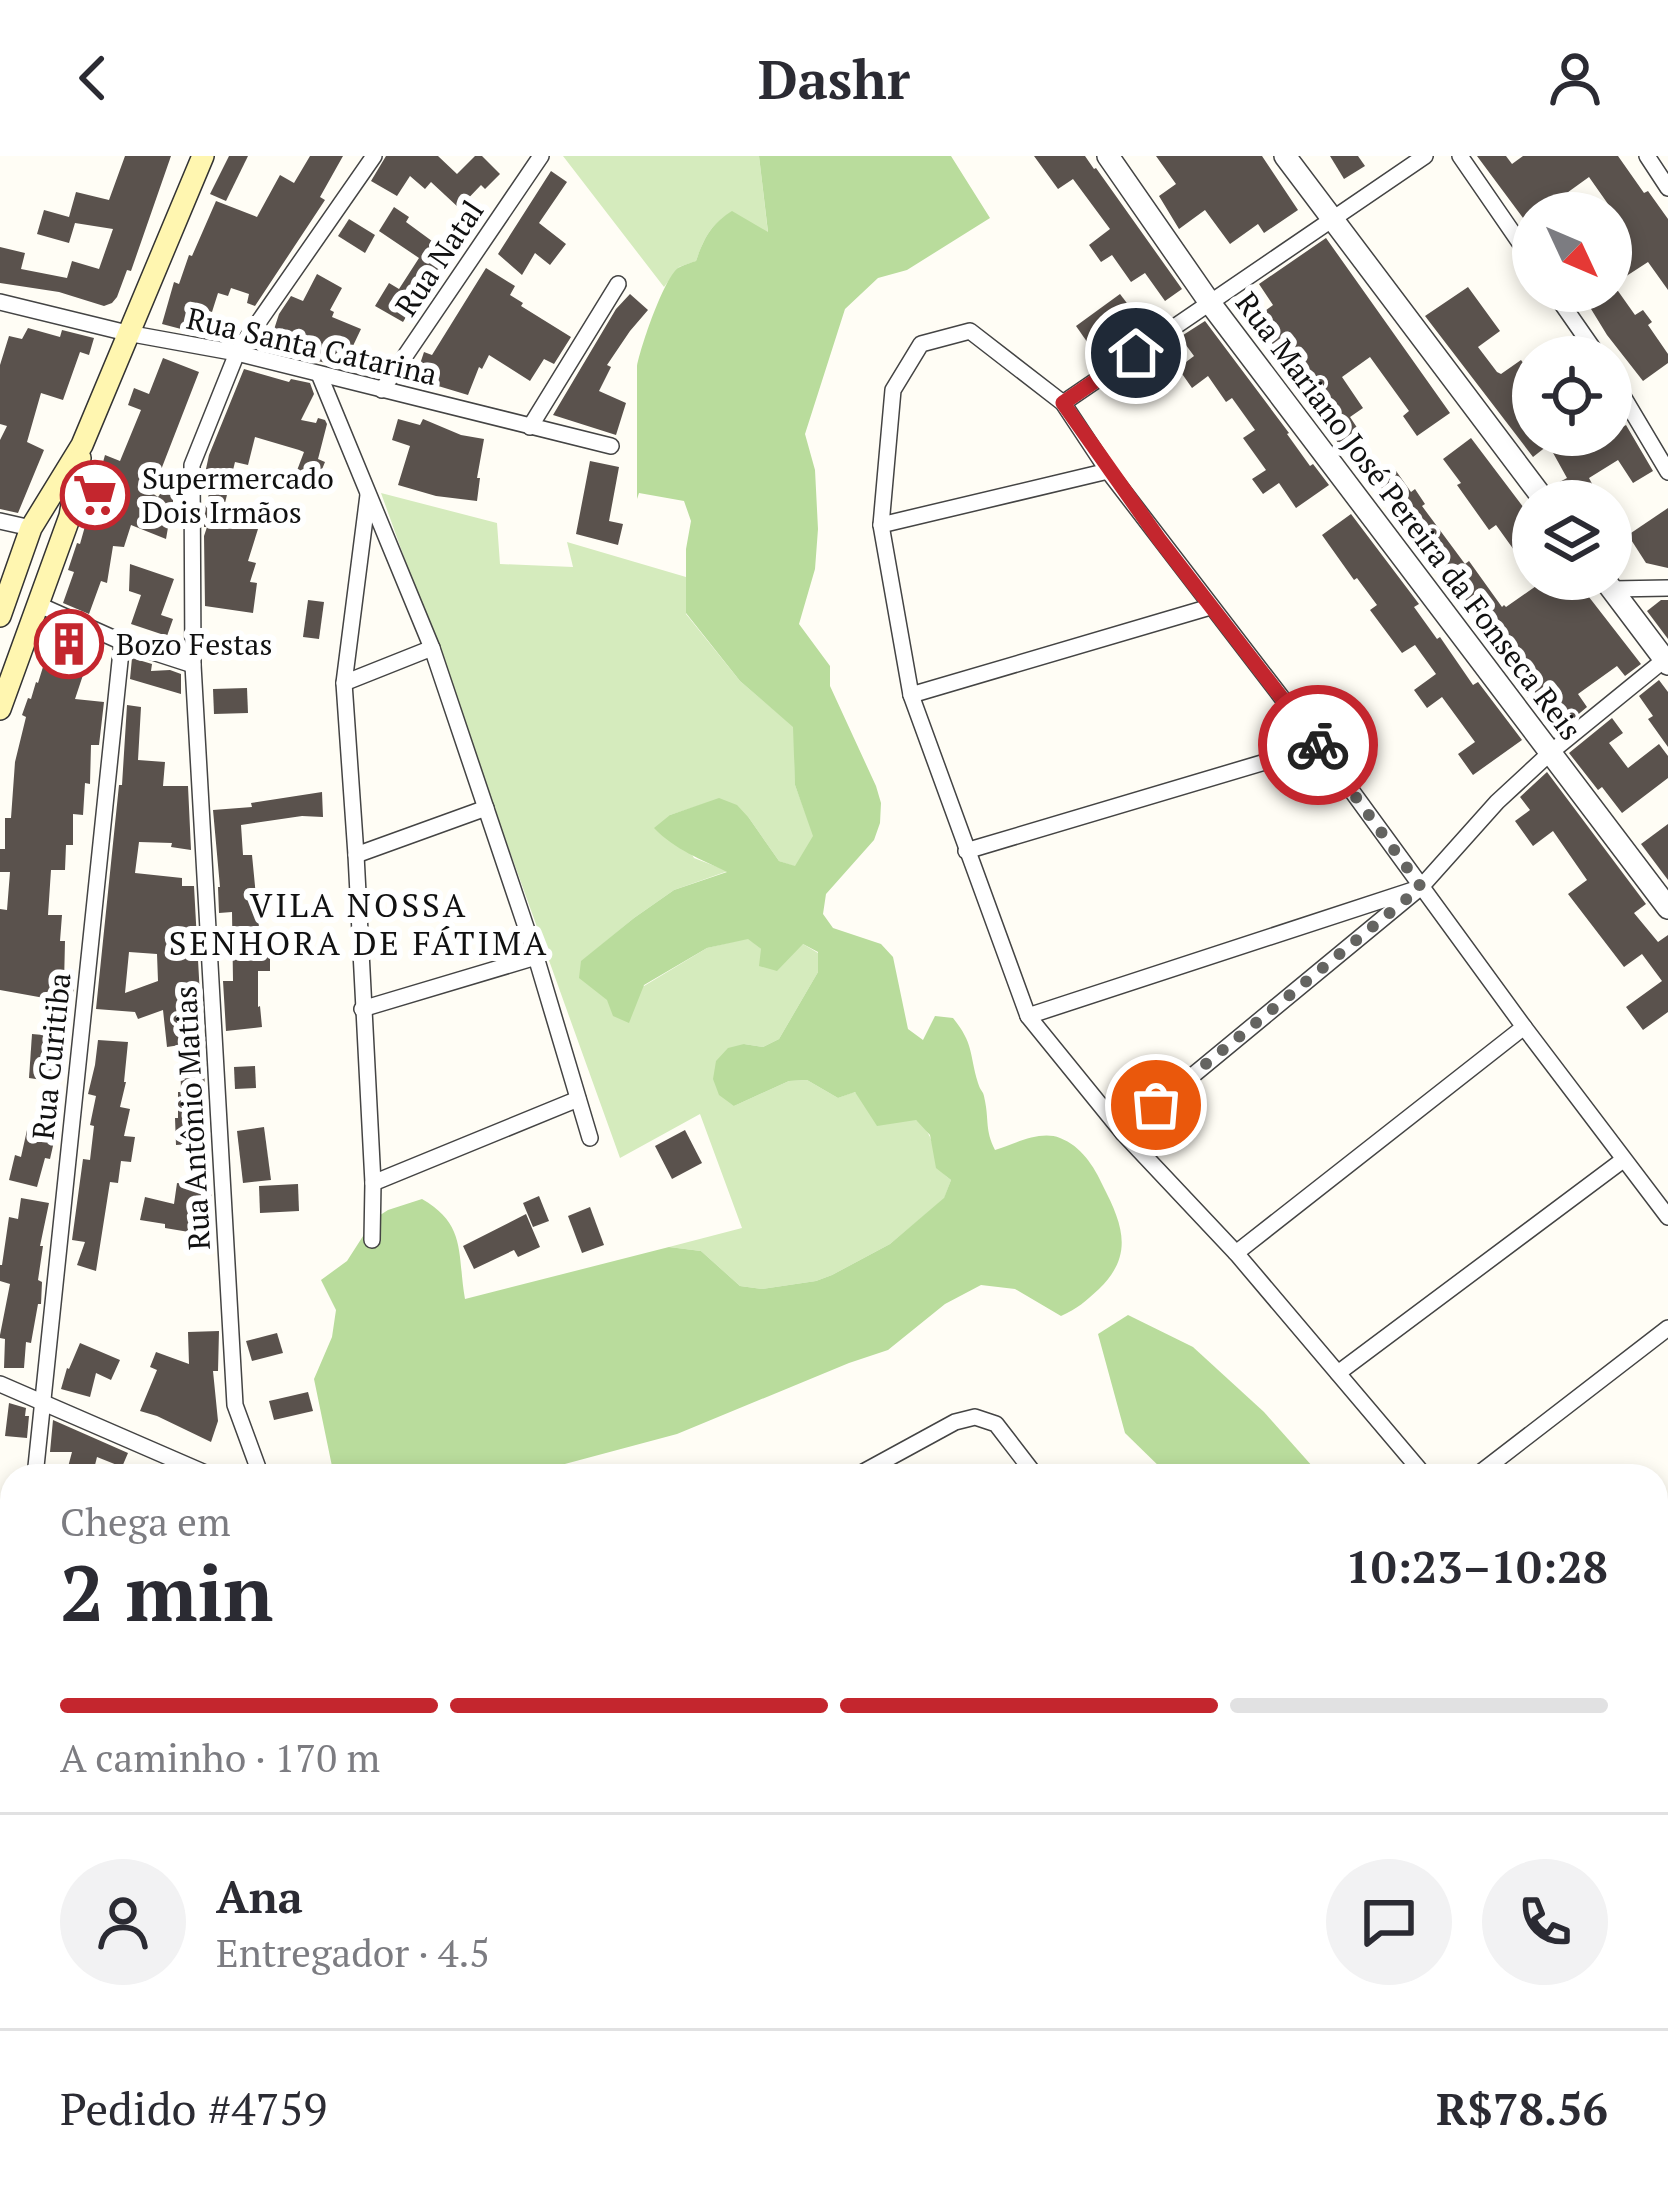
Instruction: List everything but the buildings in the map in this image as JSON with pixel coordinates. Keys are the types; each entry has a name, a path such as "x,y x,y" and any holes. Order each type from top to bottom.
{"main road":[{"path":"0,616 31,528 82,445 202,156"},
{"path":"0,709 70,516 82,445"}],"street":[{"name":"Rua Antônio Matias","path":"257,1464 235,1405 193,664 192,465 237,353 374,156"},
{"name":"Rua Natal","path":"382,390 541,156"},
{"name":"Rua Mariano José Pereira da Fonseca Reis","path":"1108,156 1210,303 1668,908"},
{"path":"1286,156 1529,480"},
{"path":"1063,403 1425,156"},
{"path":"1460,156 1512,232"},
{"path":"1647,156 1668,188"},
{"path":"530,427 619,284"},
{"name":"Rua Santa Catarina","path":"0,302 237,353 611,446"},
{"path":"1415,1464 1236,1253 1123,1132 1028,1016 911,695 880,525 893,390 921,344 970,331 1063,403 1108,471 1319,746 1668,1217"},
{"path":"320,374 432,648 536,957 590,1138"},
{"path":"1632,411 1668,472"},
{"path":"880,525 1108,471"},
{"path":"368,492 344,682 373,1183 372,1240"},
{"path":"0,521 31,528"},
{"path":"1632,586 1668,588"},
{"path":"1123,1132 1421,887 1497,802 1551,752 1666,662 1620,600"},
{"path":"37,604 122,642 193,664"},
{"path":"911,695 1210,607"},
{"name":"Rua Curitiba","path":"36,1464 122,642"},
{"path":"344,682 432,648"},
{"path":"966,851 1319,746"},
{"path":"356,855 486,808"},
{"path":"1028,1016 1421,887"},
{"path":"362,1010 536,957"},
{"path":"1236,1253 1524,1027"},
{"path":"373,1183 578,1099"},
{"path":"1338,1373 1623,1160"},
{"path":"1492,1464 1668,1328"},
{"path":"0,1384 185,1464"},
{"path":"878,1464 975,1417 996,1424 1027,1464"}],"green space":[{"path":"563,156 759,156 768,233 732,212 709,233 696,261 679,267 664,287"},
{"path":"759,156 951,156 990,218 907,270 878,278 845,309 805,434 815,470 818,529 815,569 799,624 830,666 830,686 881,803 874,840 826,894 823,914 833,928 881,944 893,957 908,1029 923,1040 935,1016 953,1018 960,1027 984,1094 995,1150 1052,1136 1068,1142 1086,1158 1120,1227 1117,1264 1099,1289 1061,1316 1015,1289 981,1285 945,1304 888,1350 677,1434 565,1464 332,1464 314,1379 332,1337 336,1310 321,1280 347,1261 374,1219 388,1210 422,1199 447,1219 457,1242 465,1299 669,1247 701,1251 740,1286 762,1289 816,1281 890,1244 944,1198 951,1180 936,1168 930,1135 916,1120 877,1126 855,1092 838,1098 807,1080 789,1081 734,1106 719,1095 713,1079 716,1061 728,1048 763,1047 779,1039 818,972 818,952 803,944 777,971 759,966 761,949 748,939 707,948 644,985 629,1023 613,1016 607,1000 579,978 581,961 634,918 674,890 727,872 679,848 654,828 670,815 719,798 737,805 779,861 795,866 813,836 795,785 793,727 740,681 686,613 691,521 684,501 639,493 637,499 637,366 659,299 672,275 696,261 709,232 732,211 768,232"},
{"path":"381,493 497,523 500,564 573,567 567,542 686,577 686,614 740,681 794,727 795,785 814,836 796,867 779,861 749,818 719,799 670,815 694,858 728,871 674,890 582,961 644,986 707,948 748,938 761,949 803,944 818,953 818,972 779,1039 763,1047 744,1044 734,1106 789,1081 807,1080 838,1098 854,1092 897,1109 925,1128 937,1164 951,1180 944,1199 890,1244 816,1281 762,1289 740,1286 701,1251 669,1247 742,1228 700,1114 620,1158"},
{"path":"1128,1315 1193,1347 1264,1412 1310,1464 1157,1464 1125,1433 1098,1334"}],"way so far":[{"path":"1156,1105 1421,887 1318,745"}],"place":[{"name":"Supermercado Dois Irmãos","path":"95,495"},
{"name":"Bozo Festas","path":"69,644"}],"district":[{"name":"VILA NOSSA SENHORA DE FÁTIMA","path":"359,923"}],"route":[{"path":"1136,353 1063,403 1108,471 1318,745"}]}
